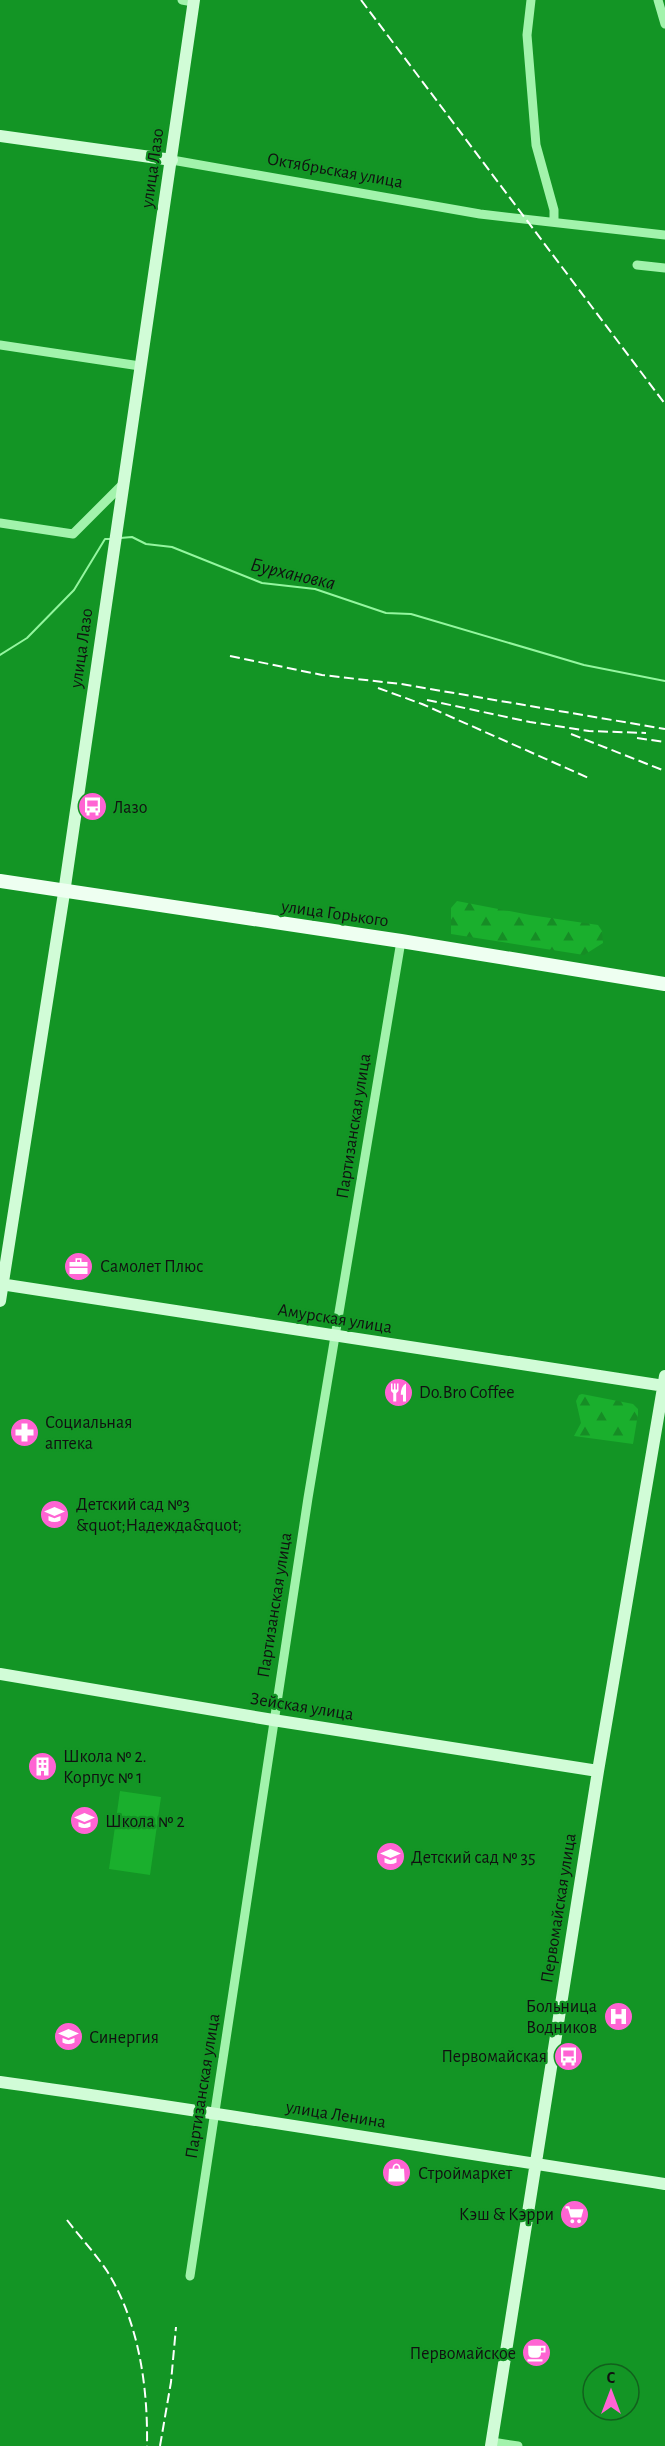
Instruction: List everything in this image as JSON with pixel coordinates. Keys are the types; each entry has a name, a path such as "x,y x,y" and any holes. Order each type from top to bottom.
{"main road":[{"name":"улица Горького","path":"0,881 64,893 401,941 665,984"}],"street":[{"path":"531,0 527,34 536,145 554,210 554,222"},
{"path":"658,0 665,24"},
{"name":"улица Лазо","path":"0,1301 64,893 172,160 190,1"},
{"name":"Октябрьская улица","path":"0,136 172,160 480,214 665,235"},
{"path":"637,265 665,268"},
{"path":"0,345 140,366"},
{"path":"0,523 73,534 123,484"},
{"name":"Партизанская улица","path":"190,2276 273,1720 401,941"},
{"name":"Амурская улица","path":"1,1284 335,1337 664,1383"},
{"name":"Первомайская улица","path":"492,2444 598,1771 664,1383"},
{"name":"Зейская улица","path":"0,1674 598,1771"},
{"name":"улица Ленина","path":"0,2082 215,2112 340,2134 665,2184"},
{"path":"492,2444 518,2446"}],"green space":[{"path":"457,901 598,925 602,931 603,943 584,955 451,934 451,908"},
{"path":"582,1394 633,1404 638,1409 638,1414 633,1444 574,1436 581,1423 576,1401"},
{"path":"120,1791 161,1797 150,1875 109,1869"}],"waterway":[{"name":"Бурхановка","path":"120,538 132,537 146,544 172,547 262,583 315,589 386,613 411,614 584,665 665,681"},
{"name":"Бурхановка","path":"0,655 27,638 74,590 105,539 111,539"}],"railway":[{"path":"361,0 665,404"},
{"path":"230,656 322,675 401,684 665,729"},
{"path":"378,688 422,704 591,779"},
{"path":"427,700 530,722 589,731 646,733"},
{"path":"571,734 665,771"},
{"path":"637,738 665,742"},
{"path":"67,2220 107,2271 127,2312 134,2333 143,2378 147,2446"},
{"path":"160,2446 171,2382 176,2327"}],"place":[{"name":"Лазо","path":"92,807"},
{"name":"Самолет Плюс","path":"79,1266"},
{"name":"Do.Bro Coffee","path":"398,1392"},
{"name":"Социальная аптека","path":"24,1432"},
{"name":"Детский сад №3 &quot;Надежда&quot;","path":"55,1514"},
{"name":"Школа № 2. Корпус № 1","path":"42,1766"},
{"name":"Школа № 2","path":"84,1821"},
{"name":"Детский сад № 35","path":"390,1857"},
{"name":"Больница Водников","path":"618,2016"},
{"name":"Синергия","path":"68,2037"},
{"name":"Первомайская","path":"568,2056"},
{"name":"Строймаркет","path":"397,2173"},
{"name":"Кэш & Кэрри","path":"575,2214"},
{"name":"Первомайское","path":"537,2353"}]}
